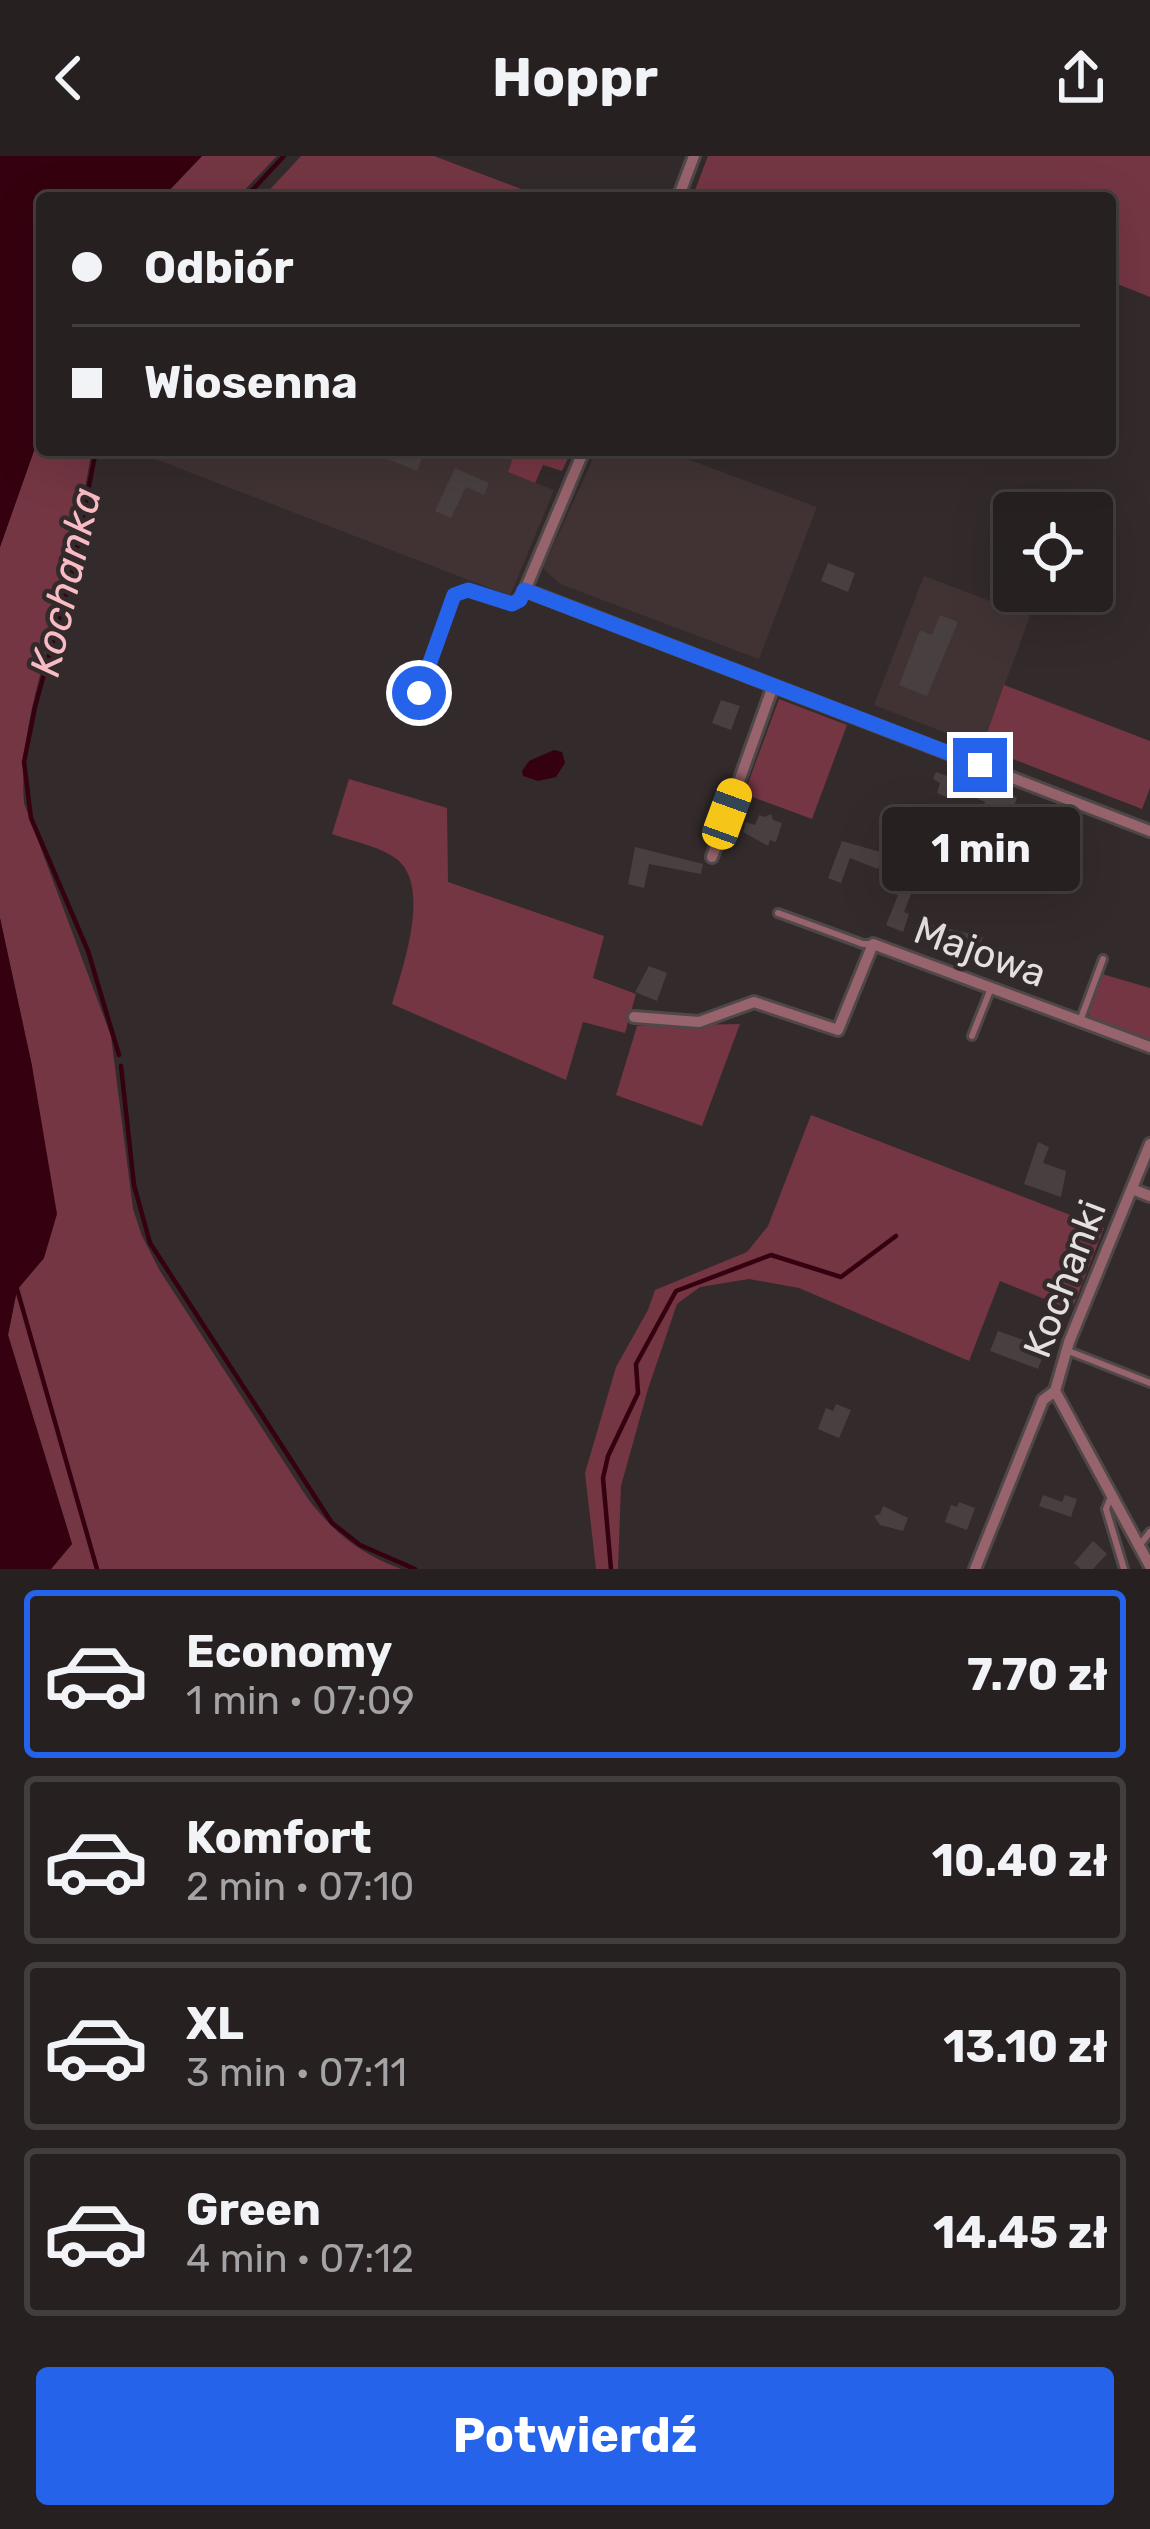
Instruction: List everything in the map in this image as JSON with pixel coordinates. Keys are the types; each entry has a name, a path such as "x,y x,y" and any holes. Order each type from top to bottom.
{"street":[{"path":"681,192 694,156"},
{"path":"581,456 524,590 1150,831"},
{"path":"712,856 773,686"},
{"name":"Majowa","path":"634,1017 698,1022 754,1002 838,1030 873,944 1150,1047"},
{"name":"Kochanki","path":"975,1569 1043,1400 1055,1390 1066,1350 1150,1144"},
{"name":"Kochanki","path":"1132,1189 1150,1196"},
{"name":"Kochanki","path":"1055,1390 1150,1566"}],"lane":[{"path":"419,693 454,595 468,590 512,604 524,590"},
{"path":"778,913 873,944"},
{"path":"1080,1021 1102,959"},
{"path":"972,1036 991,988"},
{"path":"1066,1350 1150,1382"},
{"path":"1111,1495 1106,1509 1124,1569"},
{"path":"1139,1546 1150,1532"}],"shaded area":[{"name":"Kochanka","path":"0,156 202,156 168,192 36,192 36,445 0,547"},
{"path":"202,156 277,156 243,192 168,192"},
{"path":"301,156 434,156 529,192 268,192"},
{"path":"708,156 1150,156 1150,297 1116,283 1116,192 694,192"},
{"path":"36,445 36,456 91,456 67,577 30,717 24,803 111,1036 133,1209 160,1271 308,1499 349,1541 401,1569 51,1569 72,1544 8,1335 17,1289 44,1258 32,1066 0,918 0,547"},
{"path":"148,456 504,456 512,460 508,472 554,490 510,596"},
{"path":"504,456 569,456 562,471 543,465 535,483 508,472 512,460"},
{"path":"594,456 679,456 817,507 759,659 560,584 543,568"},
{"path":"924,576 993,602 993,612 1030,616 982,747 874,705"},
{"path":"1004,685 1150,741 1150,788 1142,809 982,747"},
{"path":"779,699 847,725 812,819 744,794"},
{"path":"554,750 562,752 565,763 556,777 538,781 523,776 529,761"},
{"path":"349,779 447,808 448,882 604,936 593,978 636,994 625,1033 583,1022 566,1080 392,1004 412,928 412,887 395,858 332,834"},
{"path":"0,918 57,1214 44,1258 17,1290 8,1335 72,1544 51,1569 0,1569"},
{"path":"1102,974 1150,988 1150,1041 1090,1018"},
{"path":"740,1024 702,1126 616,1095 637,1026"},
{"path":"811,1115 1104,1228 1072,1310 1000,1281 969,1361 799,1288 749,1279 700,1287 677,1304 648,1389 621,1486 618,1569 596,1569 585,1473 616,1367 655,1290 747,1252 768,1226"}],"building":[{"path":"381,456 423,456 417,471"},
{"path":"455,468 489,483 484,495 466,487 451,518 435,511"},
{"path":"828,563 855,573 848,592 821,581"},
{"path":"940,615 958,622 927,696 899,685 920,630 932,635"},
{"path":"721,700 740,706 731,730 712,723"},
{"path":"936,772 963,782 966,776 1017,798 990,870 973,863 986,823 978,820 985,802 955,789 951,799 937,793"},
{"path":"771,814 782,823 776,842 770,840 768,846 743,832 746,822 755,825 759,815"},
{"path":"1036,836 1054,843 1044,871 1025,863 1024,855"},
{"path":"842,841 884,853 878,869 850,858 841,883 828,878"},
{"path":"635,847 703,864 701,874 649,864 644,888 628,884"},
{"path":"893,875 915,884 904,912 909,914 903,932 886,925 898,895 887,891"},
{"path":"926,923 983,937 976,956 941,940 921,937"},
{"path":"649,966 667,973 657,1001 635,992"},
{"path":"1038,1142 1049,1147 1043,1163 1066,1171 1061,1197 1024,1184"},
{"path":"998,1331 1046,1348 1038,1369 990,1351"},
{"path":"836,1404 851,1410 839,1438 818,1429 826,1408 833,1411"},
{"path":"1043,1495 1062,1502 1065,1495 1077,1499 1071,1517 1039,1506"},
{"path":"959,1502 975,1508 967,1530 945,1522 951,1505 957,1507"},
{"path":"883,1506 908,1518 903,1531 880,1525 874,1516"},
{"path":"1093,1541 1107,1554 1093,1569 1081,1569 1074,1563"}],"waterway":[{"name":"Kochanka","path":"251,192 284,156"},
{"name":"Kochanka","path":"95,456 73,568 24,762 31,818 88,951 119,1055"},
{"name":"Kochanka","path":"121,1066 134,1185 150,1243 332,1523 360,1545 415,1569"},
{"path":"611,1569 603,1478 608,1456 638,1393 636,1364 676,1291 771,1255 841,1277 896,1236"},
{"path":"17,1289 97,1569"}],"route":[{"path":"419,693 454,595 468,590 512,604 524,590 980,765"}]}
